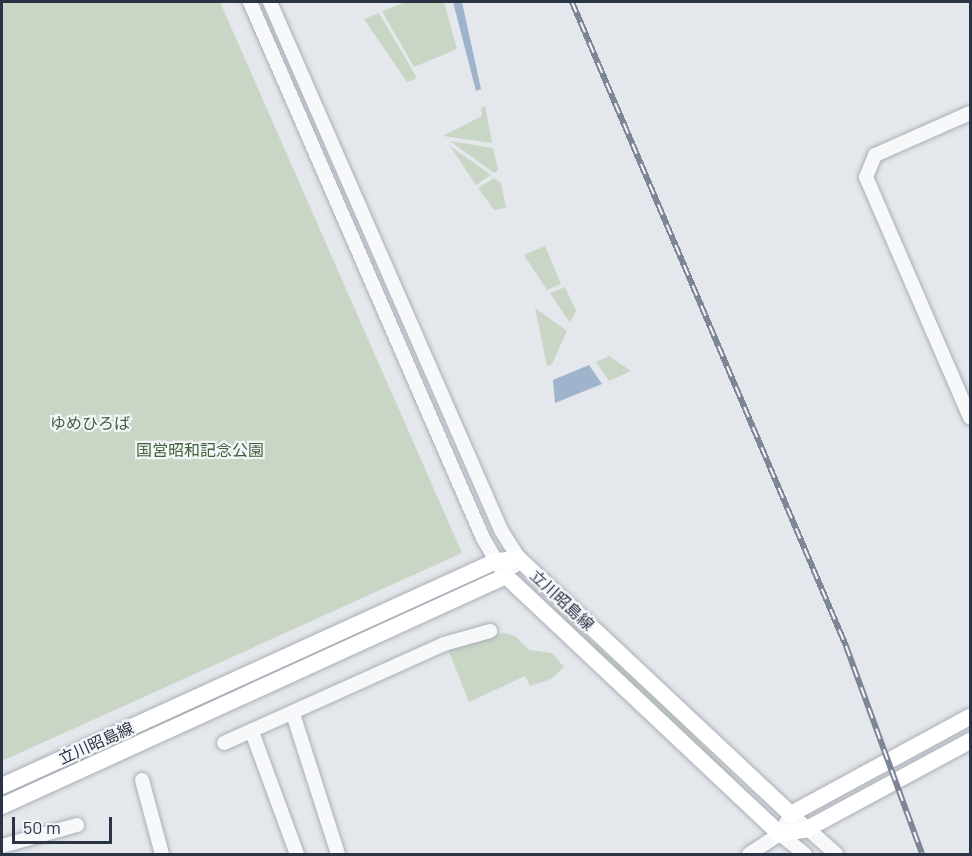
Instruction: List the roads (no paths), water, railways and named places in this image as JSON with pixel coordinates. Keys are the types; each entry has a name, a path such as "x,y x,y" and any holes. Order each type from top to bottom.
{"main road":[{"name":"立川昭島線","path":"2,786 496,561 519,559 791,814"},
{"name":"立川昭島線","path":"2,806 506,576 780,834"},
{"path":"791,814 970,717"},
{"path":"780,834 807,829 970,741"}],"street":[{"path":"250,2 496,561 506,576 519,559 501,530 270,2"},
{"path":"970,112 875,155 866,177 970,417"},
{"path":"224,743 293,714 444,644 490,631"},
{"path":"293,714 338,855"},
{"path":"252,732 297,855"},
{"path":"142,780 162,855"},
{"path":"749,855 780,834 791,814 837,855"},
{"path":"2,846 77,825"},
{"path":"780,834 805,855"}],"water":[{"path":"453,2 462,2 481,89 476,91"},
{"path":"589,365 602,384 555,403 553,380"}],"railway":[{"path":"572,2 846,646 922,854"}],"park label":[{"name":"ゆめひろば","path":"90,423"},
{"name":"国営昭和記念公園","path":"200,450"}]}
